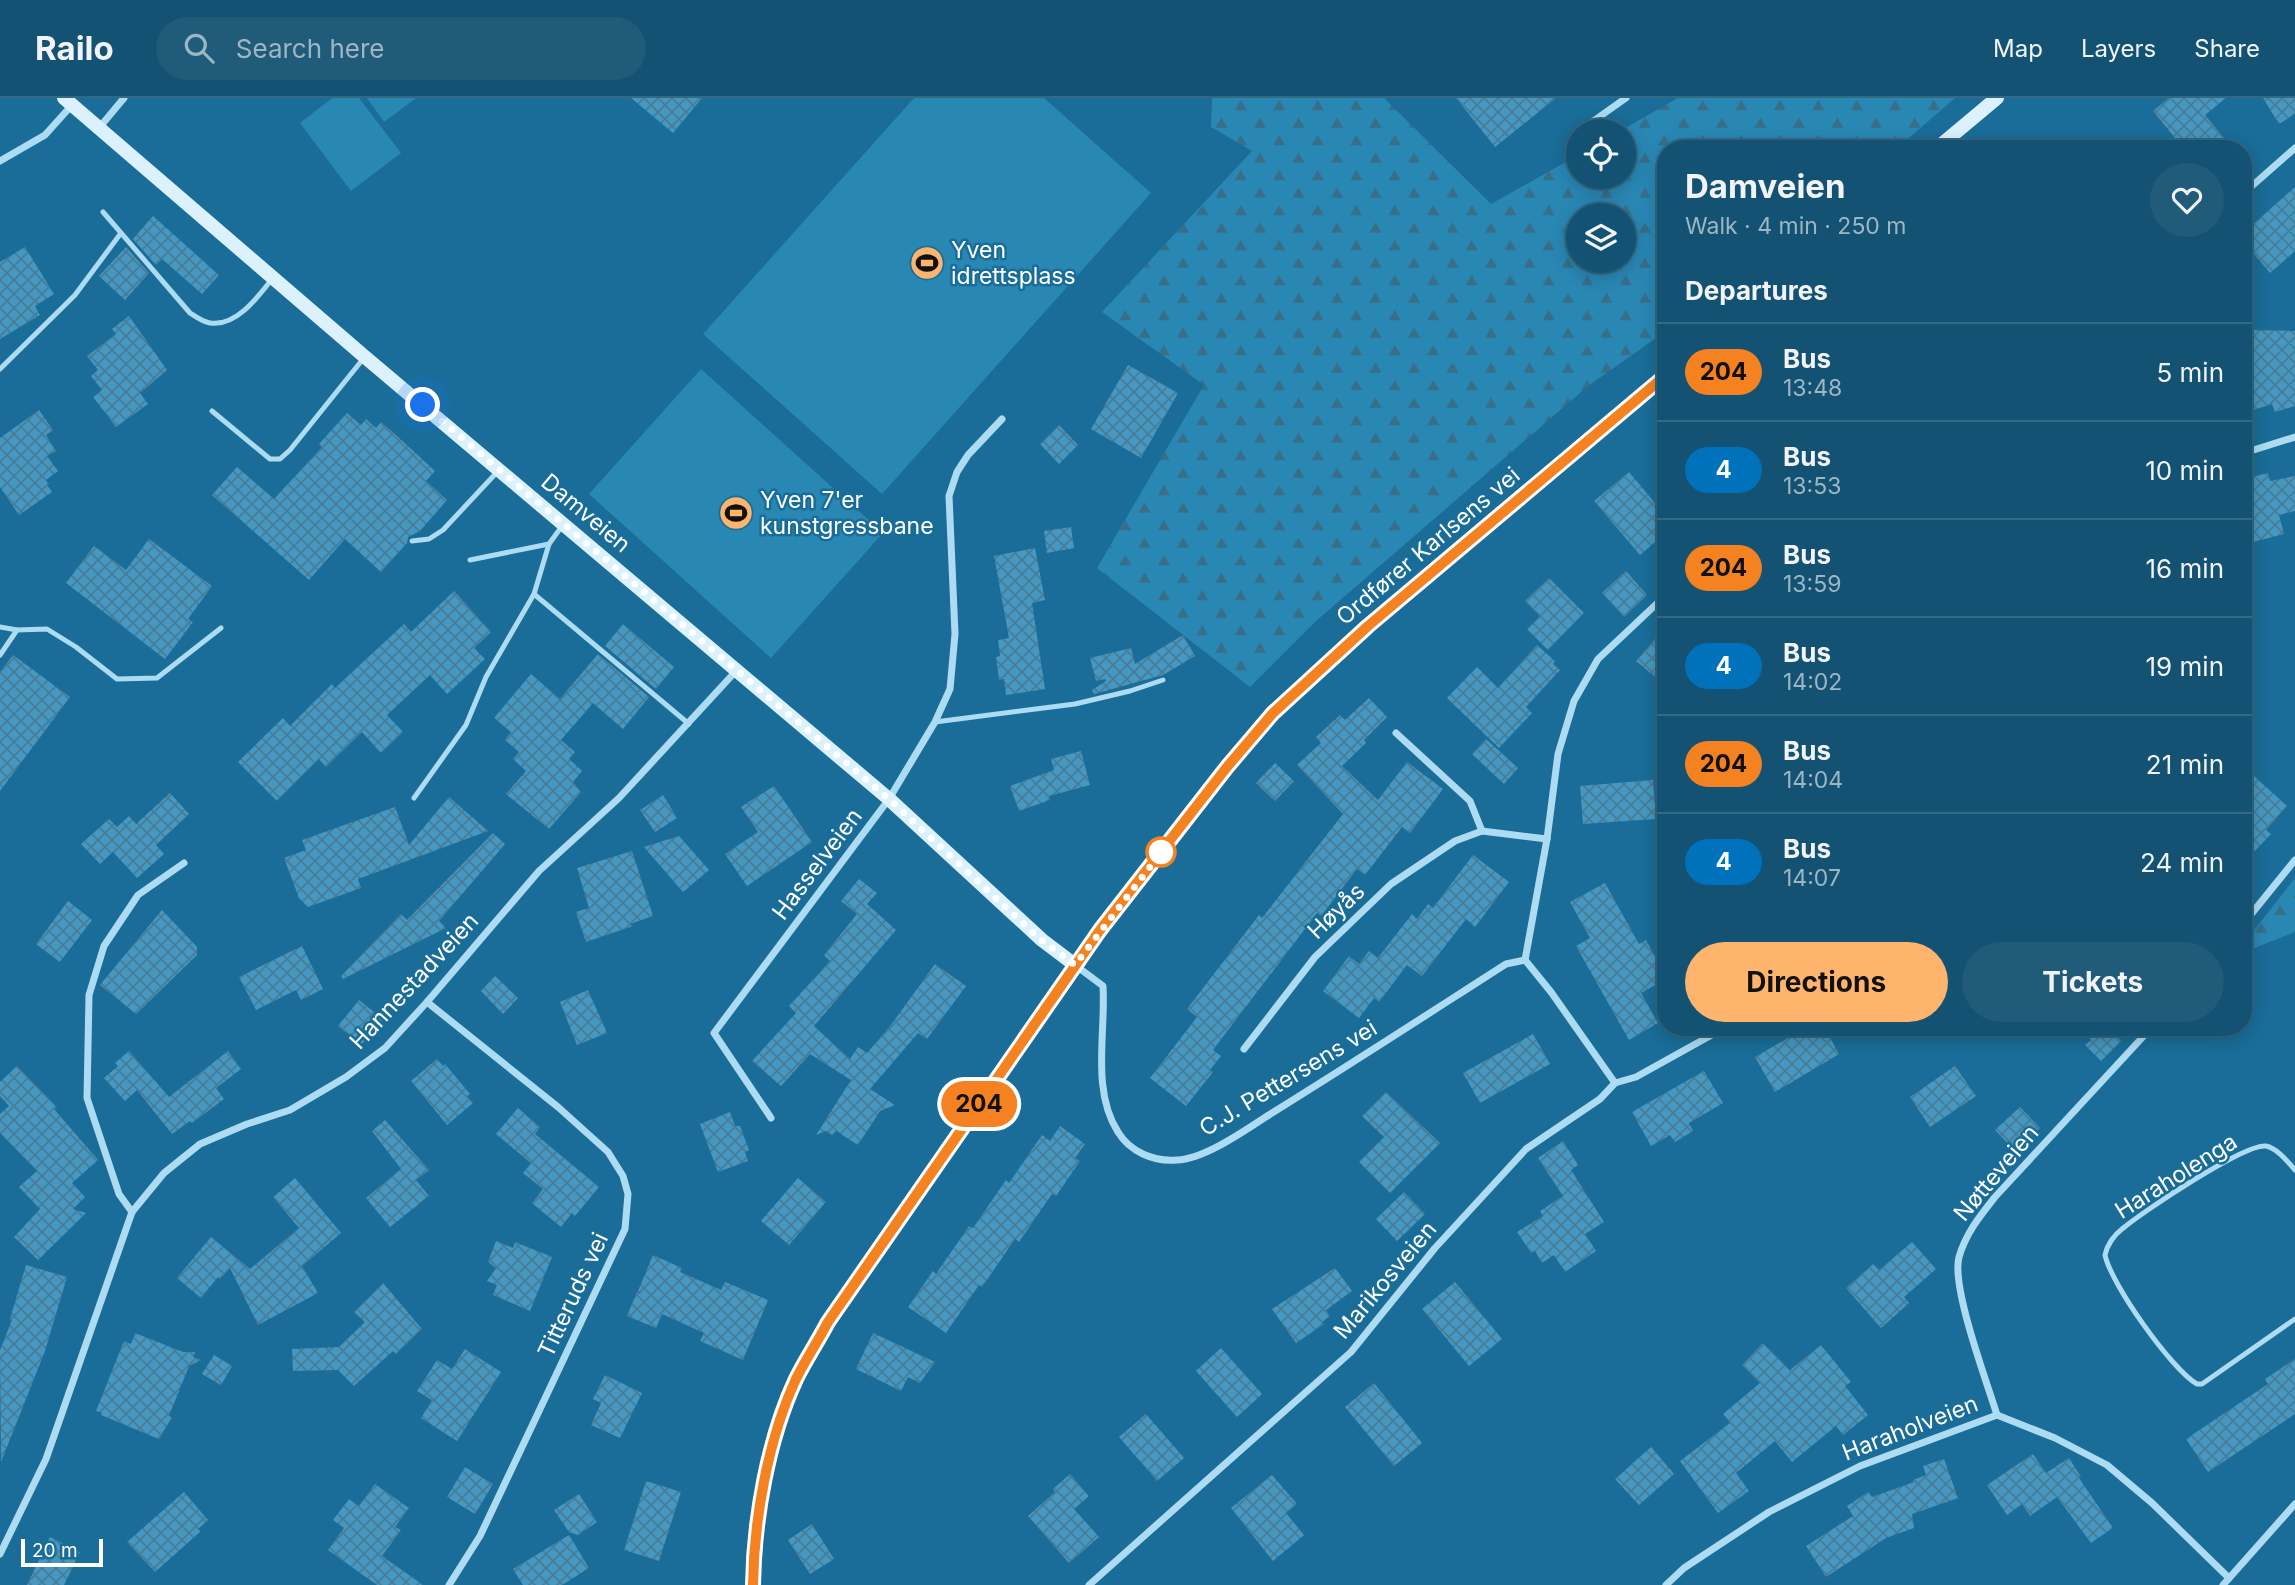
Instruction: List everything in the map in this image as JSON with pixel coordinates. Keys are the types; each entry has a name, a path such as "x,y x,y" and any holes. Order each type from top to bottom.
{"street":[{"path":"99,128 124,98"},
{"path":"1595,119 1626,98"},
{"path":"1947,140 1997,98"},
{"path":"0,161 45,135 68,101"},
{"name":"Damveien","path":"68,101 365,357 889,799 1041,940 1075,965"},
{"path":"2252,185 2295,148"},
{"name":"Ordfører Karlsens vei","path":"753,1585 763,1486 779,1427 796,1380 828,1322 1075,965 1218,778 1273,713 1368,626 1657,383"},
{"name":"Hasselveien","path":"771,1118 714,1033 889,799 935,722 950,689 955,634 949,496 957,472 968,455 1002,419"},
{"path":"2252,450 2295,437"},
{"path":"1615,1083 1525,960 1558,754 1574,701 1598,659 1657,603"},
{"name":"Hannestadveien","path":"0,1554 46,1459 132,1212 164,1173 200,1144 290,1110 346,1077 385,1048 540,872 619,798 736,671"},
{"path":"1396,733 1470,802 1482,831"},
{"name":"Høyås","path":"1244,1049 1315,957 1391,884 1455,841 1482,831 1546,839"},
{"path":"2252,913 2295,860"},
{"path":"132,1212 119,1194 87,1098 89,995 104,946 138,895 184,863"},
{"name":"C.J. Pettersens vei","path":"1075,965 1103,986 1105,1103 1118,1132 1133,1149 1147,1156 1178,1161 1213,1149 1506,964 1525,960"},
{"name":"Titteruds vei","path":"427,1002 558,1107 608,1152 623,1176 628,1194 625,1229 480,1536 449,1585"},
{"name":"Marikosveien","path":"1090,1585 1351,1352 1435,1248 1526,1149 1600,1099 1615,1083 1636,1077 1710,1036"},
{"name":"Nøtteveien","path":"1997,1415 1961,1294 1958,1260 1971,1227 1995,1197 2144,1036"},
{"name":"Haraholveien","path":"1666,1585 1684,1568 1769,1512 1860,1466 1997,1415 2055,1438 2107,1465 2152,1503 2229,1578"},
{"path":"2223,1585 2295,1504"}],"lane":[{"path":"103,212 190,313 207,323 217,323 233,317 251,305 274,277"},
{"path":"0,369 75,295 121,233"},
{"path":"212,411 270,459 280,458 290,450 365,357"},
{"path":"412,541 429,539 443,530 500,469"},
{"path":"414,798 466,725 486,677 534,594 549,544 564,523"},
{"path":"470,560 549,544"},
{"path":"534,594 689,724"},
{"path":"0,627 17,630 47,629 76,647 117,679 157,678 221,628"},
{"path":"0,655 17,630"},
{"path":"935,722 1075,704 1163,680"},
{"name":"Haraholenga","path":"2295,1170 2269,1147 2245,1150 2186,1185 2121,1229 2109,1244 2105,1255 2116,1282 2139,1316 2174,1362 2197,1384 2202,1384 2295,1319"}],"green space":[{"path":"332,98 359,98 401,153 351,191 300,123"},
{"path":"367,98 416,98 384,122"},
{"name":"Yven idrettsplass","path":"914,98 1044,98 1151,193 882,494 703,334"},
{"path":"1212,98 1384,98 1491,204 1566,162 1566,189 1636,189 1636,122 1678,98 1955,98 1906,140 1657,140 1657,337 1588,386 1316,621 1250,687 1097,568 1204,385 1102,312 1252,151 1211,127"},
{"name":"Yven 7'er kunstgressbane","path":"701,369 883,533 771,658 589,494"},
{"path":"2295,878 2295,932 2252,949 2252,933"}],"building":[{"path":"631,98 702,98 673,133"},
{"path":"1456,98 1556,98 1495,147"},
{"path":"2169,98 2226,98 2205,115 2226,140 2177,140 2153,111"},
{"path":"2263,98 2295,98 2295,114 2279,124"},
{"path":"2295,187 2295,251 2270,273 2252,252 2252,225"},
{"path":"153,216 219,275 202,294 162,259 156,265 133,239"},
{"path":"25,247 54,294 35,306 40,315 0,339 0,262"},
{"path":"126,247 149,273 125,300 99,276"},
{"path":"129,316 167,370 140,393 148,404 116,427 93,397 102,390 91,376 98,370 87,356 116,334 112,329"},
{"path":"2252,330 2295,331 2295,406 2275,412 2272,404 2252,410"},
{"path":"1128,365 1178,393 1141,458 1091,429"},
{"path":"39,410 53,430 46,435 56,451 47,456 58,471 46,480 52,492 19,515 0,487 0,438"},
{"path":"347,413 361,425 366,419 376,428 381,422 435,471 426,481 447,500 420,531 408,537 407,543 381,572 345,539 309,580 212,495 237,467 274,499 322,447 319,444"},
{"path":"1059,425 1078,445 1059,464 1040,444"},
{"path":"1629,472 1657,505 1657,541 1640,555 1594,501"},
{"path":"2268,473 2270,481 2295,476 2295,511 2279,515 2284,534 2252,542 2252,477"},
{"path":"1071,527 1074,548 1047,553 1044,531"},
{"path":"149,539 212,586 188,619 193,622 165,659 66,583 94,546 126,570"},
{"path":"1035,548 1045,600 1032,603 1045,689 1006,695 1004,679 999,680 996,657 1000,656 998,640 1009,638 994,556"},
{"path":"1626,571 1647,595 1624,617 1602,593"},
{"path":"1549,578 1584,613 1548,650 1527,629 1540,616 1525,601"},
{"path":"454,591 491,632 474,648 485,659 447,694 430,675 387,715 403,732 381,753 362,732 326,767 319,759 277,801 238,762 283,718 290,726 332,684 335,688 404,624 411,632"},
{"path":"623,624 674,667 656,689 605,646"},
{"path":"1183,635 1195,656 1163,675 1094,694 1092,690 1106,681 1096,681 1090,658 1131,648 1135,664"},
{"path":"1657,636 1657,678 1636,661"},
{"path":"1537,645 1555,661 1553,664 1560,670 1526,707 1532,713 1499,748 1447,698 1477,667 1498,688"},
{"path":"598,654 649,697 623,729 593,703 561,740 575,752 569,759 582,771 573,782 581,792 549,829 506,794 526,771 513,759 519,752 505,740 511,732 494,718 531,674 560,699"},
{"path":"13,655 70,697 0,791 0,672"},
{"path":"1369,698 1387,717 1364,740 1366,743 1342,766 1378,800 1407,762 1443,789 1410,833 1402,827 1365,875 1357,869 1321,916 1317,913 1213,1050 1221,1056 1210,1070 1213,1072 1186,1106 1150,1078 1197,1017 1187,1009 1259,915 1262,918 1343,814 1297,765 1321,743 1316,737 1340,715 1345,720"},
{"path":"1486,739 1518,768 1504,784 1472,754"},
{"path":"1081,751 1090,785 1049,796 1050,800 1019,811 1010,786 1054,770 1051,759"},
{"path":"1275,763 1294,781 1275,801 1256,783"},
{"path":"2252,774 2287,806 2266,830 2271,834 2255,851 2252,849"},
{"path":"1653,780 1656,819 1583,824 1580,786"},
{"path":"774,786 812,842 747,886 725,854 758,832 741,807"},
{"path":"170,793 189,814 156,845 164,854 137,878 113,852 100,864 81,844 109,819 117,827 129,816 136,824"},
{"path":"663,795 677,818 655,832 640,810"},
{"path":"449,797 488,831 358,879 361,888 308,907 299,898 284,858 306,850 302,840 395,807 409,845"},
{"path":"493,833 505,844 439,921 446,928 343,979 341,976 401,914 407,920"},
{"path":"679,836 709,870 683,892 644,847"},
{"path":"632,851 653,916 586,942 576,912 589,908 577,868"},
{"path":"1473,855 1509,882 1475,927 1466,919 1422,976 1407,965 1379,1002 1374,998 1359,1018 1323,991 1349,956 1359,964 1369,951 1378,958 1412,914 1417,919 1428,904 1433,908"},
{"path":"859,879 877,893 867,904 896,930 814,1026 850,1059 858,1047 867,1053 935,964 966,986 927,1039 918,1033 870,1089 895,1105 880,1111 858,1145 836,1131 832,1135 826,1131 816,1135 851,1080 810,1054 781,1086 752,1061 796,1013 789,1006 830,961 824,955 857,914 841,901"},
{"path":"1605,883 1639,944 1646,940 1657,960 1657,984 1641,993 1657,1024 1629,1040 1576,946 1590,938 1570,902"},
{"path":"68,901 92,920 60,962 36,944"},
{"path":"162,910 197,947 197,955 136,1014 100,985"},
{"path":"302,946 323,989 301,1000 296,990 256,1010 239,977"},
{"path":"495,976 518,998 503,1014 481,991"},
{"path":"588,990 607,1033 577,1045 560,1002"},
{"path":"359,1000 383,1019 361,1045 338,1026"},
{"path":"1533,1034 1550,1064 1480,1103 1463,1073"},
{"path":"1791,1036 1829,1036 1839,1054 1775,1092 1755,1057"},
{"path":"2088,1036 2116,1036 2121,1041 2101,1061 2085,1045 2091,1040"},
{"path":"129,1051 169,1097 228,1051 241,1069 216,1088 224,1099 172,1134 137,1090 125,1101 104,1078 118,1066 115,1063"},
{"path":"437,1059 443,1066 445,1064 470,1094 467,1096 473,1103 447,1125 411,1081"},
{"path":"17,1066 57,1107 54,1109 98,1160 72,1183 85,1197 73,1209 86,1213 38,1260 14,1237 40,1209 19,1187 37,1171 0,1133 0,1114 9,1106 0,1096 0,1082"},
{"path":"1955,1066 1976,1096 1930,1127 1910,1097"},
{"path":"1704,1071 1723,1103 1689,1123 1693,1131 1675,1142 1670,1135 1651,1146 1632,1112"},
{"path":"1386,1092 1440,1143 1390,1193 1359,1162 1384,1137 1362,1116"},
{"path":"2020,1107 2040,1128 2015,1151 1995,1130"},
{"path":"518,1108 540,1127 535,1134 599,1187 575,1216 572,1213 561,1227 532,1203 543,1189 523,1173 531,1163 496,1134"},
{"path":"730,1112 735,1126 740,1126 749,1150 745,1152 748,1161 718,1172 700,1124"},
{"path":"385,1120 429,1170 416,1180 429,1196 390,1227 366,1198 401,1169 372,1131"},
{"path":"1060,1126 1085,1144 1075,1158 1080,1161 1056,1196 1052,1194 1019,1242 1015,1239 982,1287 979,1285 946,1333 908,1307 933,1271 936,1274 969,1226 973,1228 1006,1180 1009,1183 1042,1135 1050,1141"},
{"path":"1563,1141 1578,1165 1571,1170 1604,1222 1585,1234 1596,1251 1565,1272 1554,1255 1542,1263 1535,1251 1531,1253 1517,1232 1543,1216 1540,1211 1563,1196 1538,1158"},
{"path":"295,1178 341,1233 302,1266 318,1293 258,1325 230,1268 220,1279 218,1277 201,1298 177,1278 211,1237 250,1269 299,1228 273,1197"},
{"path":"798,1178 826,1202 789,1245 761,1221"},
{"path":"1404,1192 1425,1214 1397,1241 1376,1219"},
{"path":"496,1241 513,1248 515,1242 552,1257 530,1311 493,1295 497,1285 487,1281 496,1268 488,1262"},
{"path":"1912,1242 1936,1269 1904,1297 1909,1303 1881,1328 1846,1288 1873,1264 1879,1270"},
{"path":"653,1255 682,1268 680,1272 721,1290 725,1282 768,1300 743,1360 700,1341 704,1333 662,1314 656,1328 627,1316 637,1292 642,1294 638,1291"},
{"path":"26,1265 67,1277 45,1351 1,1462 0,1350 12,1320 10,1319"},
{"path":"1335,1268 1352,1291 1326,1310 1330,1316 1322,1322 1324,1324 1296,1343 1272,1309"},
{"path":"1455,1282 1502,1339 1469,1366 1422,1309"},
{"path":"383,1283 422,1329 396,1354 393,1351 354,1386 338,1370 293,1371 292,1349 339,1347 365,1322 354,1312"},
{"path":"135,1333 183,1352 195,1352 193,1357 201,1360 189,1366 169,1416 172,1417 159,1439 96,1411 124,1341 131,1344"},
{"path":"873,1333 935,1362 920,1383 908,1377 901,1391 856,1369"},
{"path":"1763,1343 1790,1370 1821,1345 1851,1382 1845,1386 1868,1415 1843,1435 1836,1426 1792,1462 1775,1441 1736,1473 1749,1491 1718,1513 1680,1461 1730,1423 1723,1414 1760,1383 1742,1365"},
{"path":"1221,1348 1262,1394 1237,1417 1196,1371"},
{"path":"465,1349 501,1372 457,1441 421,1418 432,1400 417,1391 437,1360 452,1369"},
{"path":"214,1355 232,1366 221,1385 202,1374"},
{"path":"2295,1359 2295,1414 2208,1472 2186,1439 2268,1384 2265,1379"},
{"path":"605,1375 642,1393 620,1438 591,1425 601,1403 593,1399"},
{"path":"1374,1383 1422,1443 1394,1466 1345,1407"},
{"path":"1146,1414 1184,1458 1157,1481 1119,1437"},
{"path":"1651,1447 1674,1474 1639,1505 1615,1479"},
{"path":"2033,1454 2046,1473 2069,1458 2081,1477 2079,1478 2113,1528 2091,1543 2057,1497 2030,1516 2022,1504 2007,1515 1987,1485"},
{"path":"1944,1459 1958,1498 1912,1514 1914,1528 1886,1538 1826,1577 1806,1546 1853,1516 1847,1506 1868,1492 1872,1497 1914,1482 1913,1480 1926,1475 1923,1466"},
{"path":"465,1467 493,1484 475,1514 447,1497"},
{"path":"1070,1474 1089,1496 1074,1509 1099,1537 1069,1563 1028,1516 1055,1492 1053,1489"},
{"path":"1272,1475 1297,1504 1286,1513 1304,1535 1273,1561 1231,1508"},
{"path":"646,1481 681,1492 659,1561 624,1550"},
{"path":"375,1484 409,1508 395,1527 401,1530 382,1556 423,1585 377,1585 328,1550 344,1528 333,1520 349,1499 359,1506"},
{"path":"184,1492 208,1520 198,1529 201,1531 155,1572 127,1542"},
{"path":"579,1494 597,1522 578,1535 569,1532 554,1510"},
{"path":"812,1524 834,1559 810,1574 788,1540"},
{"path":"569,1535 589,1568 562,1585 523,1585 513,1569"},
{"path":"50,1537 80,1552 64,1585 27,1585"}],"bus line":[{"name":"204","path":"753,1585 763,1486 779,1427 796,1380 828,1322 1100,930 1227,767 1273,713 1368,626 1657,383"}],"place":[{"name":"Yven idrettsplass","path":"927,263"},
{"name":"Yven 7'er kunstgressbane","path":"736,513"}],"route":[{"path":"423,405 889,799 1041,940 1075,965 1163,850 1161,852"}]}
